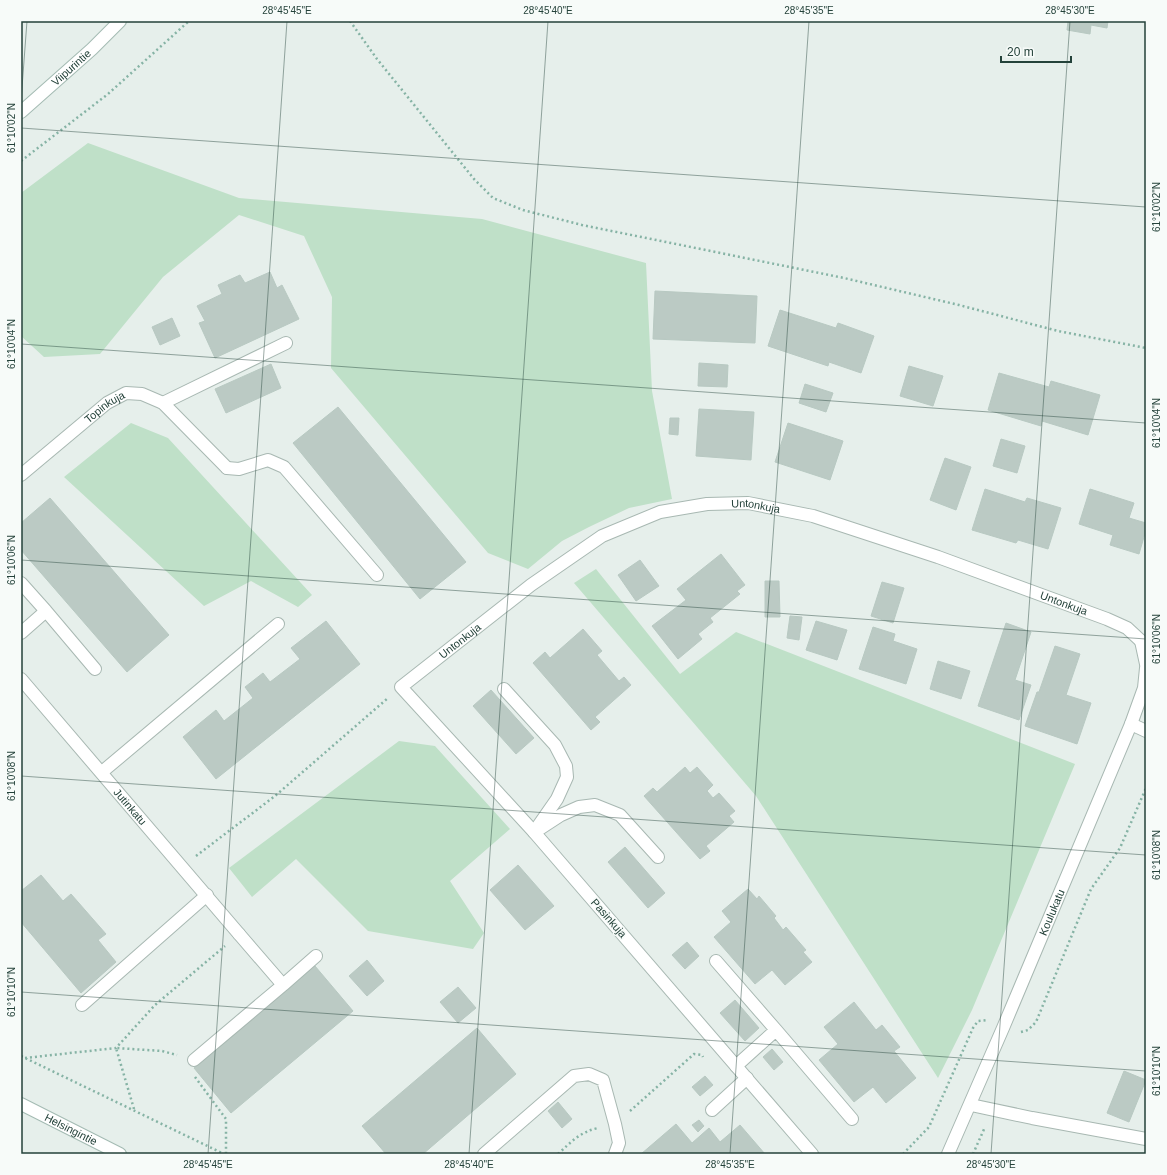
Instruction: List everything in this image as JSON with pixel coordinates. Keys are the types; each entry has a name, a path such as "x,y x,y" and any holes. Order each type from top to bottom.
{"street":[{"name":"Viipurintie","path":"21,112 92,49 120,21"},
{"path":"163,402 286,343"},
{"name":"Topinkuja","path":"21,475 107,402 126,393 142,394 163,402 227,468 239,468 268,460 284,467 377,575"},
{"name":"Untonkuja","path":"401,687 531,585 602,536 660,512 706,504 748,503 821,518 938,557 1107,619 1127,628 1140,641 1146,664"},
{"path":"21,583 95,669"},
{"path":"21,633 46,611"},
{"path":"102,772 278,624"},
{"name":"Koulukatu","path":"948,1154 971,1105 1131,724 1144,688 1146,668"},
{"name":"Jutinkatu","path":"21,678 283,985"},
{"name":"Pasinkuja","path":"401,687 534,832 812,1154"},
{"path":"504,689 555,745 566,766 567,777 557,799 534,832"},
{"path":"1131,724 1146,731"},
{"path":"534,832 561,815 579,807 596,805 620,815 658,857"},
{"path":"82,1005 207,895"},
{"path":"194,1060 316,956"},
{"path":"716,962 852,1119"},
{"path":"736,1066 776,1030"},
{"path":"484,1154 574,1076 589,1074 603,1080 616,1124 619,1143 615,1154"},
{"path":"712,1110 747,1078"},
{"name":"Helsingintie","path":"21,1104 120,1154"},
{"path":"971,1105 1146,1139"}],"path":[{"path":"21,161 108,94 189,21"},
{"path":"350,21 377,59 474,179 493,198 523,210 582,225 844,278 959,305 1058,331 1146,348"},
{"path":"183,866 275,796 401,687"},
{"path":"116,1048 155,1005 239,934"},
{"path":"116,1048 134,1109"},
{"path":"21,1056 25,1058 134,1109 225,1154 226,1119 191,1072 194,1060 162,1051 116,1048 25,1058"},
{"path":"558,1154 572,1140 587,1130 616,1124 694,1054 702,1055 707,1061"},
{"path":"973,1154 986,1124"}],"green space":[{"path":"88,143 239,198 482,219 646,263 652,391 672,499 629,508 589,527 562,541 528,569 488,553 331,368 332,297 304,236 239,215 163,277 100,354 44,357 21,336 21,193"},
{"path":"131,423 168,438 312,595 298,607 251,581 204,606 64,477"},
{"path":"596,569 680,674 736,632 1075,764 972,1010 938,1078 756,796 574,583"},
{"path":"399,741 435,746 510,829 450,881 484,933 473,949 368,931 296,859 252,897 229,868"}],"building":[{"path":"1068,21 1108,21 1107,28 1091,25 1090,34 1067,30"},
{"path":"270,272 277,288 282,285 299,319 215,358 199,323 205,321 197,306 222,294 218,285 240,275 245,283"},
{"path":"655,291 757,296 755,343 653,339"},
{"path":"780,310 836,328 838,323 874,336 861,373 829,362 828,366 768,346"},
{"path":"172,318 180,336 160,345 152,327"},
{"path":"699,363 728,365 727,387 698,386"},
{"path":"271,364 281,388 226,413 215,389"},
{"path":"909,366 943,376 933,406 900,396"},
{"path":"999,373 1049,387 1051,381 1100,395 1088,435 1042,421 1041,426 988,410"},
{"path":"805,384 833,393 826,412 799,403"},
{"path":"338,407 466,562 420,599 293,443"},
{"path":"699,409 754,412 751,460 696,456"},
{"path":"670,418 679,418 678,435 669,434"},
{"path":"788,423 843,441 830,480 775,462"},
{"path":"1001,439 1025,446 1017,473 993,466"},
{"path":"945,458 971,467 956,510 930,500"},
{"path":"985,489 1025,502 1027,498 1061,508 1048,549 1018,540 1016,543 972,530"},
{"path":"1090,489 1134,503 1129,518 1146,523 1146,530 1139,554 1110,545 1113,535 1079,524"},
{"path":"50,498 169,635 127,672 21,550 21,523"},
{"path":"721,554 745,585 737,591 740,594 710,618 713,622 698,634 702,639 678,659 652,626 686,600 677,589"},
{"path":"640,560 659,586 636,601 618,575"},
{"path":"765,581 779,581 780,617 765,617"},
{"path":"882,582 904,588 893,623 871,616"},
{"path":"790,616 802,617 799,640 787,638"},
{"path":"326,621 360,664 216,779 183,737 216,710 224,721 253,698 245,687 263,673 270,682 300,659 291,648"},
{"path":"816,621 847,630 837,660 806,650"},
{"path":"1006,623 1031,632 1015,680 1031,685 1019,720 978,706"},
{"path":"873,627 895,634 893,641 917,649 906,684 859,669"},
{"path":"583,629 602,651 597,655 619,681 624,677 631,685 595,717 600,722 591,730 533,663 545,652 550,658"},
{"path":"1055,646 1080,654 1066,695 1091,703 1077,744 1025,726"},
{"path":"938,661 970,671 961,699 930,689"},
{"path":"491,690 534,738 516,754 473,706"},
{"path":"685,767 690,773 697,767 713,785 707,791 713,798 719,793 735,811 729,816 734,822 706,846 710,851 700,859 644,796 653,788 657,792"},
{"path":"625,847 665,893 648,908 608,862"},
{"path":"518,865 554,906 525,930 490,890"},
{"path":"41,875 63,901 71,894 106,934 98,940 116,962 81,993 21,922 21,891"},
{"path":"748,889 757,899 759,896 776,916 774,918 783,930 786,927 806,950 803,952 812,962 785,985 772,970 755,984 714,937 731,922 722,911"},
{"path":"687,942 699,956 685,969 672,955"},
{"path":"367,960 384,981 367,996 349,976"},
{"path":"315,966 353,1011 231,1113 194,1068"},
{"path":"458,987 476,1008 458,1023 440,1002"},
{"path":"735,1000 759,1028 745,1041 720,1013"},
{"path":"854,1002 876,1030 882,1025 900,1047 894,1051 916,1078 886,1103 873,1087 854,1102 819,1060 838,1044 824,1027"},
{"path":"477,1028 516,1074 423,1154 386,1154 362,1126"},
{"path":"772,1049 783,1062 774,1070 763,1057"},
{"path":"1124,1071 1146,1080 1129,1122 1107,1113"},
{"path":"705,1076 713,1085 700,1096 692,1087"},
{"path":"558,1102 572,1119 562,1128 548,1111"},
{"path":"699,1120 704,1126 698,1132 692,1125"},
{"path":"676,1124 692,1143 709,1128 720,1142 740,1125 765,1154 641,1154"}]}
